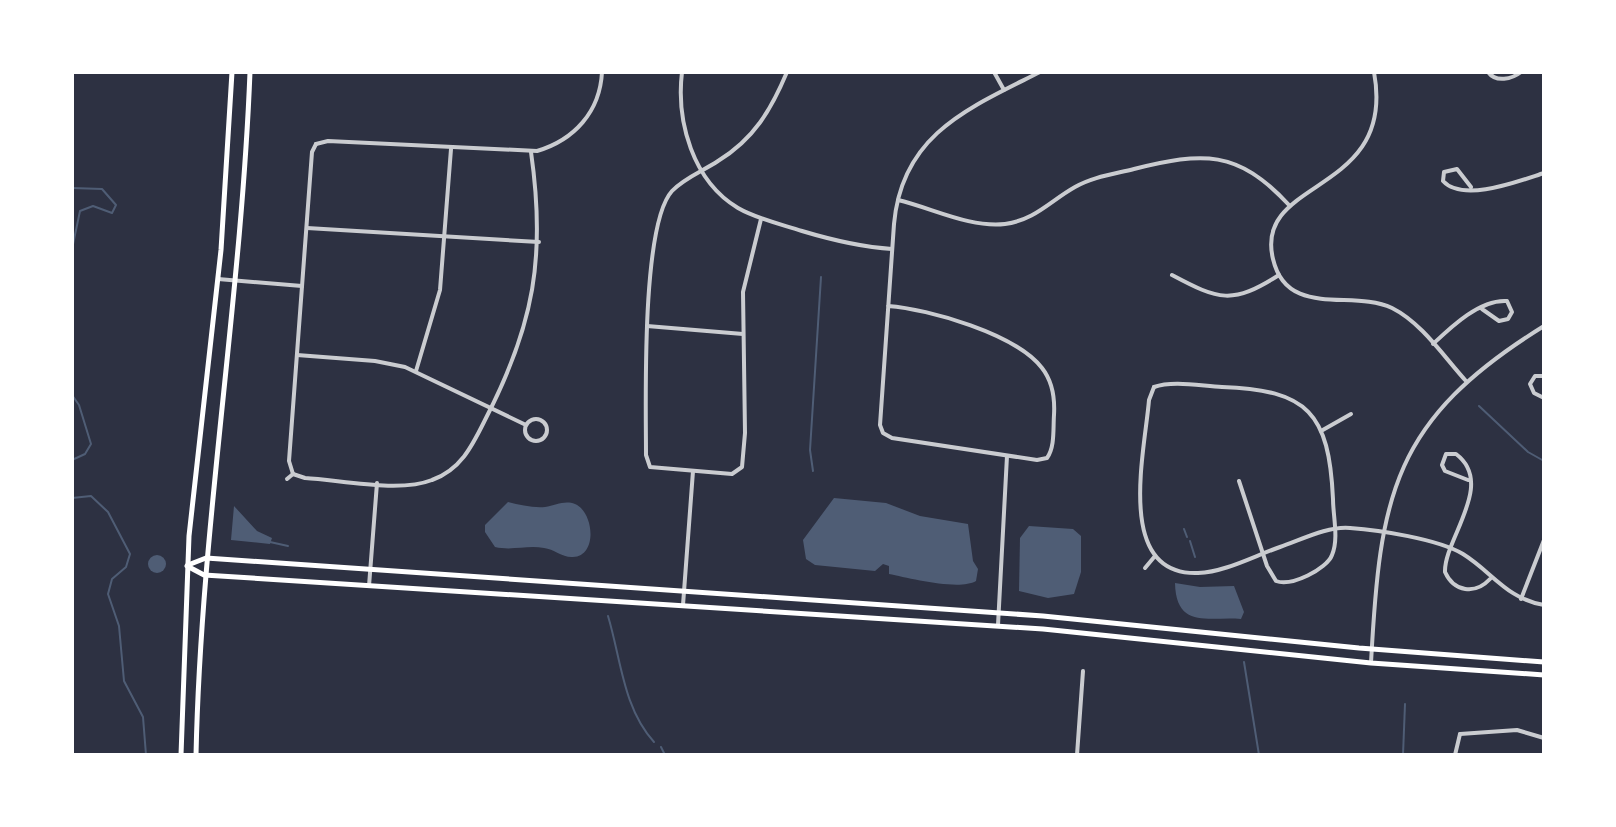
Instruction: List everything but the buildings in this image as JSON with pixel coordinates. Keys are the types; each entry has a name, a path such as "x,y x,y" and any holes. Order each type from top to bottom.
{"main road":[{"path":"181,755 187,566 218,279 232,72"},
{"path":"196,755 204,575 236,281 250,72"},
{"path":"187,566 206,558 999,612 1372,649 1544,662"},
{"path":"187,566 204,575 998,626 1371,663 1544,675"}],"street":[{"path":"531,152 539,242 525,330 467,454 447,474 419,484 299,478 293,474 289,461 312,152 316,144 328,141 531,152 559,143 582,123 596,100 602,72"},
{"path":"682,72 684,121 701,172 729,202 761,219 848,244 892,249"},
{"path":"761,219 746,270 743,464 732,474 646,467 647,326 662,207 677,186 751,136 768,114 787,72"},
{"path":"994,72 1004,90"},
{"path":"1040,72 956,116 930,138 911,166 898,200 892,249 880,425 883,433 892,438 1037,460 1047,458"},
{"path":"1329,72 1346,72"},
{"path":"1374,72 1377,110 1363,147 1339,172 1289,206 1280,216 1271,238 1272,257 1279,275 1297,293 1313,300 1373,302 1392,308 1409,319 1466,381"},
{"path":"1488,72 1495,78 1505,79 1521,72"},
{"path":"310,139 316,144"},
{"path":"416,371 436,308 451,149"},
{"path":"898,200 973,222 1003,224 1036,215 1080,184 1180,158 1215,158 1257,175 1289,206"},
{"path":"1471,187 1457,169 1444,172 1443,181 1448,186 1493,189 1544,173"},
{"path":"307,228 539,242"},
{"path":"1172,275 1204,292 1226,297 1247,294 1279,275"},
{"path":"218,279 302,286"},
{"path":"1433,344 1462,318 1482,309 1503,300 1511,305 1512,312 1508,319 1499,321 1482,309"},
{"path":"888,306 937,312 1022,349 1035,360 1049,379 1054,401 1052,447 1047,458"},
{"path":"647,326 743,334"},
{"path":"1371,663 1382,533 1407,459 1435,415 1466,381 1544,326"},
{"path":"297,355 375,361 416,371 526,425"},
{"path":"1544,376 1535,376 1530,384 1532,391 1544,398"},
{"path":"1239,481 1262,553 1276,581 1296,583 1330,559 1334,530 1331,464 1321,431 1299,404 1272,391 1153,385 1149,400 1140,519 1143,535 1155,556 1176,569 1196,573 1262,553 1334,530 1351,528 1451,549 1521,599 1544,605"},
{"path":"1321,431 1351,414"},
{"path":"531,420 541,420 546,426 546,436 537,442 530,440 525,435 526,425 531,420"},
{"path":"877,438 883,433"},
{"path":"1468,480 1443,468 1446,454 1460,457 1468,470 1469,503 1444,568 1451,583 1472,590 1490,578"},
{"path":"998,626 1007,456"},
{"path":"1047,458 1051,464"},
{"path":"739,470 744,476"},
{"path":"683,605 693,471"},
{"path":"287,479 293,474"},
{"path":"369,586 377,483"},
{"path":"1521,599 1544,540"},
{"path":"1145,568 1155,556"},
{"path":"1077,755 1083,671"},
{"path":"1455,755 1458,733 1530,731 1544,738"}],"water":[{"path":"834,498 886,503 920,516 968,524 973,561 978,569 976,581 958,585 921,581 889,574 889,566 883,564 875,571 815,565 806,559 803,540"},
{"path":"508,502 536,507 575,504 589,524 590,542 587,549 581,555 569,557 544,548 495,547 485,532 485,525"},
{"path":"234,506 257,531 272,538 270,544 231,540"},
{"path":"1029,526 1073,529 1081,536 1081,572 1074,594 1048,598 1019,591 1020,538"},
{"path":"153,555 161,555 166,564 164,571 153,573 148,568 148,560"},
{"path":"1175,583 1200,587 1234,586 1244,612 1241,619 1207,619 1188,614 1181,608"}],"waterway":[{"path":"72,188 102,189 116,205 112,213 93,206 80,211 72,249"},
{"path":"813,471 810,450 821,277"},
{"path":"72,395 79,405 91,444 85,454 72,460"},
{"path":"1479,406 1528,452 1544,461"},
{"path":"72,498 91,496 108,512 130,554 126,567 112,579 108,594 119,626 124,681 143,717 146,755"},
{"path":"1184,529 1187,537"},
{"path":"1190,541 1195,557"},
{"path":"270,542 288,546"},
{"path":"608,616 629,699 654,742"},
{"path":"1244,662 1259,755"},
{"path":"1403,755 1405,704"},
{"path":"661,747 665,755"}]}
